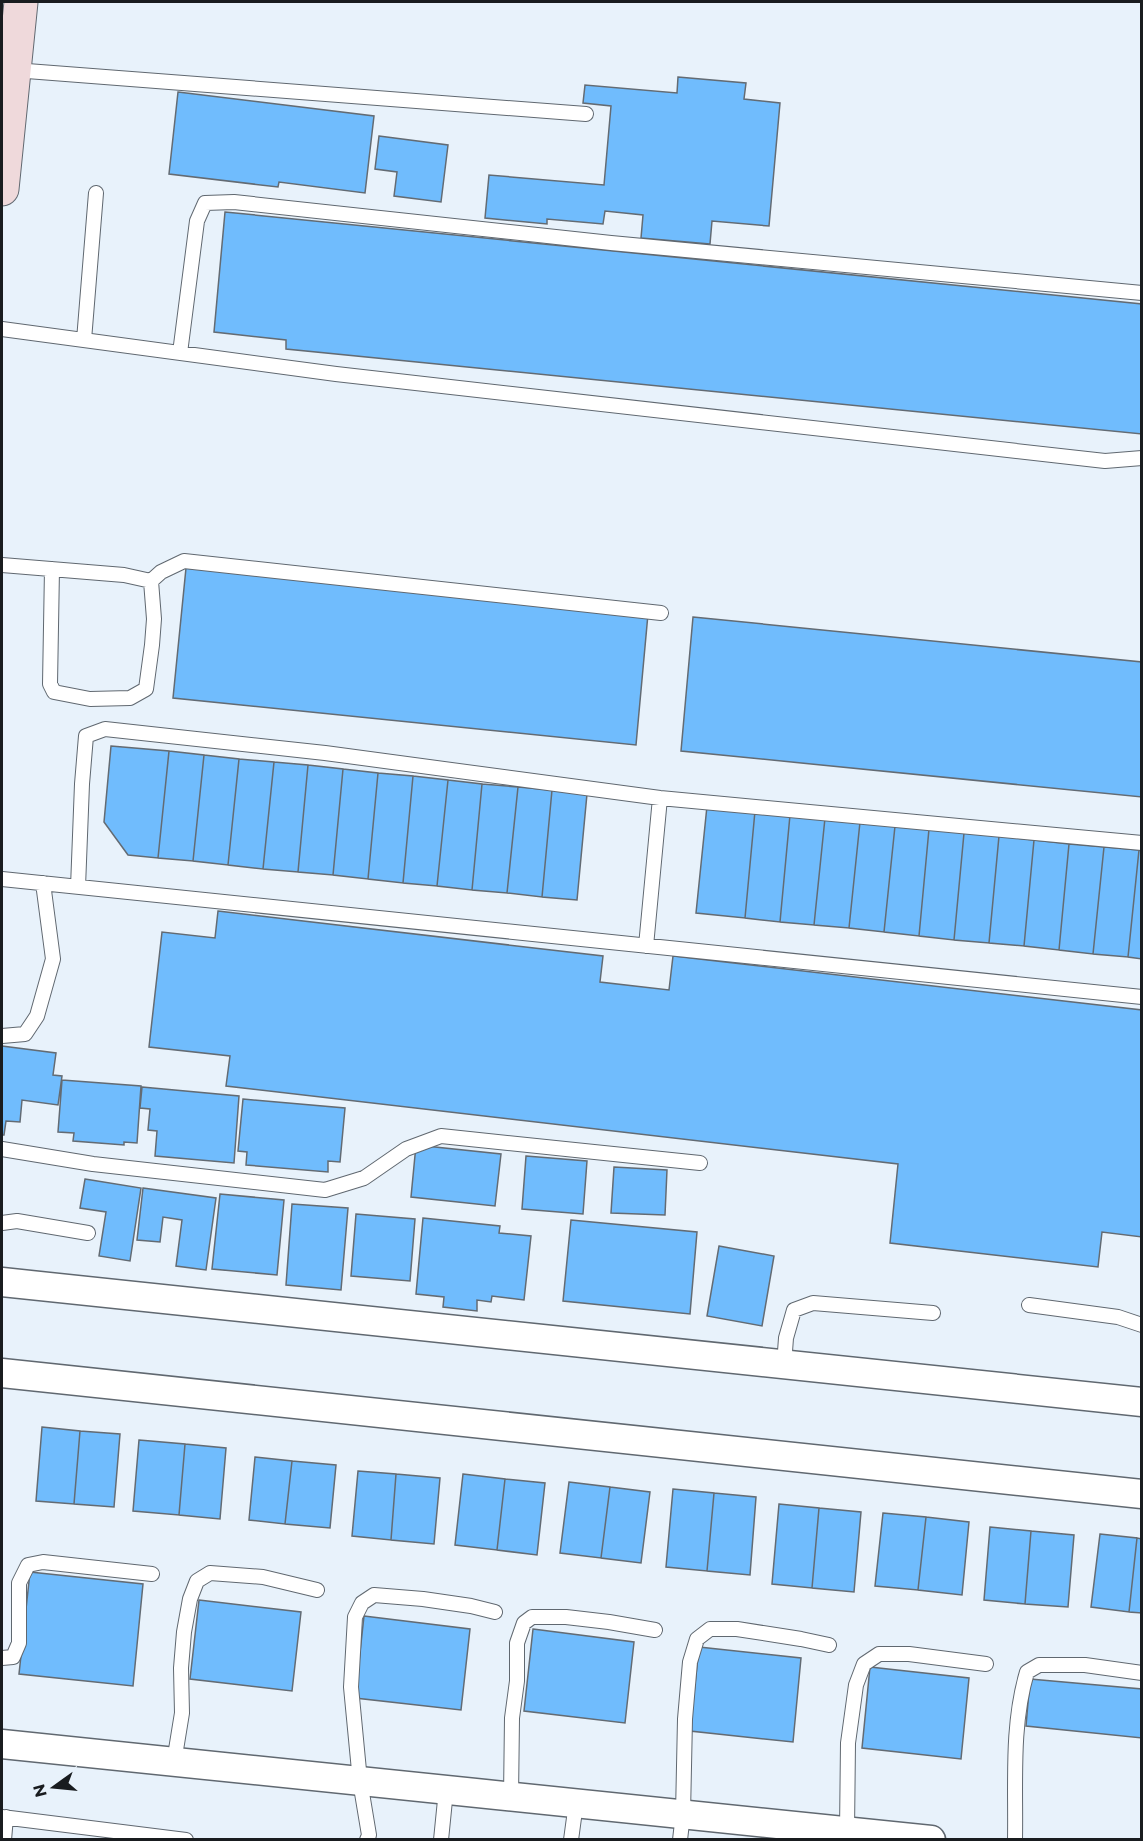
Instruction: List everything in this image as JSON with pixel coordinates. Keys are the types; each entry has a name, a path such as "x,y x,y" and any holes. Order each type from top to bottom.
{"main road":[{"path":"2,189 21,2"}],"street":[{"path":"2,1282 1142,1402"},
{"path":"2,1373 1142,1494"},
{"path":"2,1744 576,1803 681,1827 807,1833 847,1831 931,1839"}],"lane":[{"path":"14,70 586,114"},
{"path":"84,340 96,193"},
{"path":"180,353 197,221 205,203 234,202 611,243 1142,293"},
{"path":"2,329 336,374 1093,460 1142,458"},
{"path":"151,581 161,572 184,561 662,613"},
{"path":"2,565 124,575 151,581"},
{"path":"52,569 50,684 54,692 90,699 130,698 146,689 154,619 151,581"},
{"path":"78,887 86,736 105,729 325,753 660,798 1142,843"},
{"path":"646,946 660,798"},
{"path":"2,879 1142,997"},
{"path":"2,1036 26,1034 37,1016 53,959 43,883"},
{"path":"2,1149 93,1164 325,1190 364,1178 406,1149 441,1136 700,1163"},
{"path":"2,1223 17,1221 88,1233"},
{"path":"784,1365 786,1338 794,1310 813,1303 933,1313"},
{"path":"1029,1305 1118,1317 1142,1325"},
{"path":"2,1658 13,1657 19,1643 19,1583 28,1565 43,1562 152,1574"},
{"path":"174,1762 182,1713 181,1668 184,1632 190,1599 197,1581 210,1573 263,1577 317,1590"},
{"path":"367,1839 369,1835 360,1781 351,1687 355,1617 362,1603 374,1595 423,1599 495,1612"},
{"path":"511,1797 512,1718 517,1681 517,1643 524,1623 532,1617 566,1617 655,1629"},
{"path":"681,1827 685,1719 690,1662 697,1639 710,1629 737,1629 829,1645"},
{"path":"847,1831 848,1743 856,1685 864,1664 879,1654 909,1654 986,1664"},
{"path":"1015,1839 1017,1720 1027,1672 1039,1665 1085,1665 1142,1673"},
{"path":"441,1839 446,1790"},
{"path":"571,1839 576,1803"},
{"path":"4,1839 4,1817 186,1839"}],"building":[{"path":"678,77 746,83 744,99 780,103 769,226 712,221 710,244 641,238 643,215 605,211 603,224 547,219 547,224 485,218 489,175 604,185 611,106 583,103 585,85 677,93"},
{"path":"178,92 374,116 365,193 279,182 278,187 169,174"},
{"path":"379,136 448,145 441,202 394,196 397,172 375,169"},
{"path":"225,212 1142,304 1142,434 286,349 286,340 214,332"},
{"path":"186,568 648,614 636,745 173,698"},
{"path":"693,617 1142,662 1142,797 681,751"},
{"path":"111,746 169,751 158,858 128,855 104,822"},
{"path":"169,751 204,755 193,861 158,858"},
{"path":"204,755 239,759 228,865 193,861"},
{"path":"239,759 274,762 263,869 228,865"},
{"path":"274,762 308,765 298,872 263,869"},
{"path":"308,765 343,769 333,875 298,872"},
{"path":"343,769 378,773 368,879 333,875"},
{"path":"378,773 413,776 403,883 368,879"},
{"path":"413,776 448,780 437,886 403,883"},
{"path":"448,780 482,784 472,890 437,886"},
{"path":"482,784 518,787 507,893 472,890"},
{"path":"518,787 552,790 542,897 507,893"},
{"path":"552,790 587,794 577,900 542,897"},
{"path":"707,806 755,811 745,918 696,913"},
{"path":"755,811 790,815 780,922 745,918"},
{"path":"790,815 825,818 814,925 780,922"},
{"path":"825,818 860,822 849,928 814,925"},
{"path":"860,822 895,826 884,932 849,928"},
{"path":"895,826 929,829 919,936 884,932"},
{"path":"929,829 964,833 954,940 919,936"},
{"path":"964,833 999,836 989,943 954,940"},
{"path":"999,836 1034,840 1024,946 989,943"},
{"path":"1034,840 1069,844 1059,950 1024,946"},
{"path":"1069,844 1104,847 1093,954 1059,950"},
{"path":"1104,847 1139,850 1128,957 1093,954"},
{"path":"1139,850 1142,851 1142,959 1128,957"},
{"path":"218,911 603,956 600,982 669,990 673,956 1142,1010 1142,1237 1102,1232 1098,1267 890,1243 898,1164 226,1086 230,1056 149,1047 162,932 215,938"},
{"path":"2,1046 56,1053 53,1075 62,1076 58,1105 22,1100 20,1122 6,1121 4,1135 2,1135"},
{"path":"62,1080 141,1086 137,1143 124,1142 124,1145 73,1141 74,1133 58,1132"},
{"path":"142,1087 239,1096 234,1163 155,1156 157,1131 148,1130 150,1109 140,1108"},
{"path":"243,1099 345,1108 340,1162 328,1161 328,1172 246,1165 247,1152 238,1151"},
{"path":"416,1145 501,1154 495,1206 411,1197"},
{"path":"526,1156 587,1161 583,1214 522,1209"},
{"path":"614,1167 667,1170 665,1215 611,1213"},
{"path":"85,1179 141,1188 130,1261 99,1256 106,1212 80,1208"},
{"path":"143,1188 216,1198 206,1270 176,1266 182,1220 163,1217 160,1242 137,1240"},
{"path":"220,1194 284,1200 277,1275 212,1269"},
{"path":"292,1204 348,1208 341,1290 286,1285"},
{"path":"356,1214 415,1219 410,1281 351,1276"},
{"path":"423,1218 500,1226 499,1233 531,1236 524,1300 492,1296 491,1302 477,1300 477,1311 443,1307 444,1297 416,1294"},
{"path":"571,1220 697,1232 690,1314 563,1301"},
{"path":"719,1246 774,1256 762,1326 707,1316"},
{"path":"42,1427 80,1431 74,1504 36,1501"},
{"path":"80,1431 120,1434 114,1507 74,1504"},
{"path":"139,1440 185,1444 179,1515 133,1511"},
{"path":"185,1444 226,1448 220,1519 179,1515"},
{"path":"255,1457 292,1461 285,1524 249,1520"},
{"path":"292,1461 336,1465 330,1528 285,1524"},
{"path":"358,1471 396,1474 391,1540 352,1536"},
{"path":"396,1474 440,1478 434,1544 391,1540"},
{"path":"463,1474 505,1479 497,1550 455,1545"},
{"path":"505,1479 545,1483 537,1555 497,1550"},
{"path":"569,1482 610,1487 601,1558 560,1553"},
{"path":"610,1487 650,1492 641,1563 601,1558"},
{"path":"673,1489 714,1493 707,1571 666,1567"},
{"path":"714,1493 756,1497 750,1575 707,1571"},
{"path":"779,1504 819,1508 812,1588 772,1584"},
{"path":"819,1508 861,1512 854,1592 812,1588"},
{"path":"883,1513 926,1517 918,1590 875,1586"},
{"path":"926,1517 969,1522 962,1595 918,1590"},
{"path":"990,1527 1031,1531 1025,1604 984,1600"},
{"path":"1031,1531 1074,1535 1068,1607 1025,1604"},
{"path":"1100,1534 1137,1538 1129,1612 1091,1607"},
{"path":"1137,1538 1142,1539 1142,1613 1129,1612"},
{"path":"30,1572 143,1584 133,1686 19,1674"},
{"path":"199,1600 301,1612 292,1691 190,1679"},
{"path":"364,1616 470,1629 461,1710 355,1698"},
{"path":"533,1629 634,1642 625,1723 524,1711"},
{"path":"699,1647 801,1658 793,1742 690,1731"},
{"path":"870,1667 969,1678 961,1759 862,1748"},
{"path":"1030,1679 1142,1689 1142,1738 1026,1726"}]}
